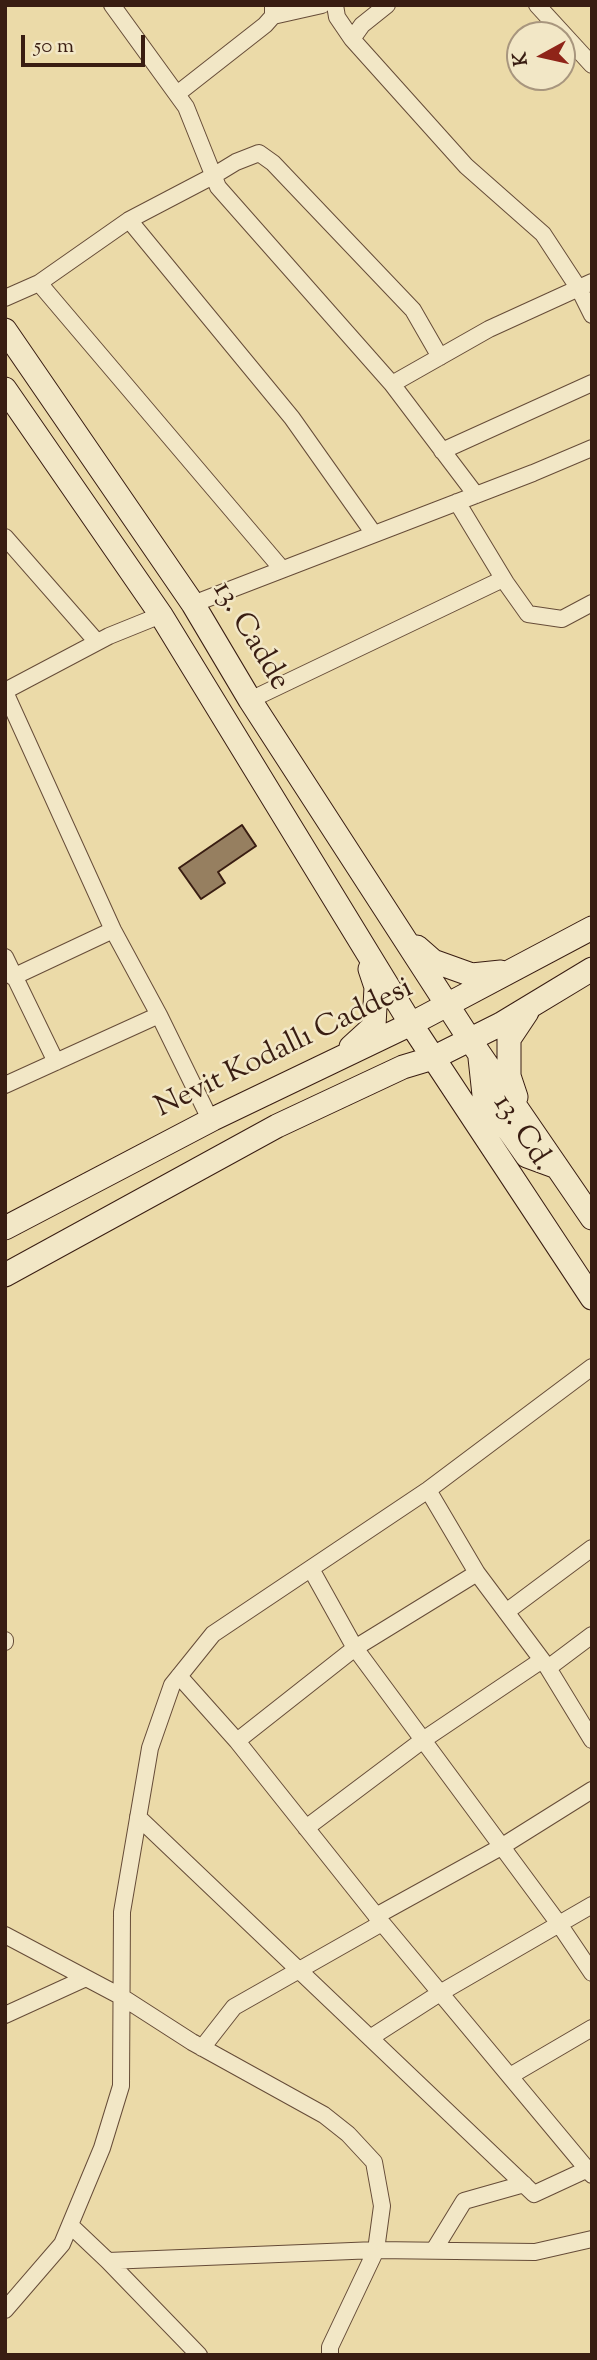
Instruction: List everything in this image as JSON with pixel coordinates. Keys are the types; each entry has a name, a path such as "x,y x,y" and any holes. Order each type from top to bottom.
{"main road":[{"name":"13. Cadde","path":"5,330 192,604 250,700 432,981"},
{"path":"5,389 161,615 398,1004"},
{"path":"335,901 361,916 398,977 398,1004"},
{"path":"400,931 433,961 472,975 514,970"},
{"path":"474,991 506,991 557,962 584,933"},
{"name":"Nevit Kodallı Caddesi","path":"5,1228 213,1119 411,1024 584,933"},
{"path":"334,1062 374,1026 376,987 362,947"},
{"path":"5,1275 277,1126 402,1068 475,1048 501,1024 592,970"},
{"name":"13. Cd.","path":"432,981 592,1218"},
{"name":"13. Cd.","path":"398,1004 592,1298"},
{"path":"524,1120 509,1076 509,1039 531,1006"},
{"path":"475,1048 484,1095 527,1156 557,1167"}],"street":[{"path":"112,5 186,107 218,187 392,384 476,495"},
{"path":"177,94 265,25 273,10 322,5"},
{"path":"335,5 337,17 352,39 466,166 543,234 585,286 592,315"},
{"path":"352,39 362,25 387,5"},
{"path":"537,5 586,47 592,65"},
{"path":"5,298 39,284 129,220 236,162 259,153 273,163 413,310 440,357"},
{"path":"129,220 292,418 374,534"},
{"path":"39,284 282,569"},
{"path":"392,384 489,329 585,286"},
{"path":"442,451 592,383"},
{"path":"192,604 592,448"},
{"path":"457,502 503,579 528,614 562,619 592,603"},
{"path":"5,537 97,642"},
{"path":"250,700 503,579"},
{"path":"161,615 97,642 5,691 113,930 206,1111 213,1119"},
{"path":"13,976 113,930"},
{"path":"5,957 55,1062"},
{"path":"5,1085 159,1015"},
{"path":"5,2310 62,2244 102,2148 121,2087 122,1912 150,1748 172,1685 213,1634 428,1490 592,1367"},
{"path":"428,1490 477,1573 545,1664 592,1740"},
{"path":"506,1612 592,1548"},
{"path":"311,1569 355,1648 559,1924 592,1973"},
{"path":"237,1741 355,1648 477,1573"},
{"path":"306,1828 423,1740 592,1635"},
{"path":"138,1818 534,2194 588,2164 440,1993 237,1741 179,1676"},
{"path":"202,2048 234,2007 592,1790"},
{"path":"370,2038 440,1993 592,1905"},
{"path":"5,1935 122,1997 202,2048 324,2115 348,2134 374,2162 382,2206 376,2250 330,2347 330,2355"},
{"path":"5,2015 86,1978"},
{"path":"510,2076 592,2028"},
{"path":"434,2250 464,2200 524,2185"},
{"path":"70,2225 199,2355"},
{"path":"108,2261 376,2250 535,2252 592,2239"}],"building":[{"path":"242,825 256,846 218,872 225,883 201,899 179,868"}]}
